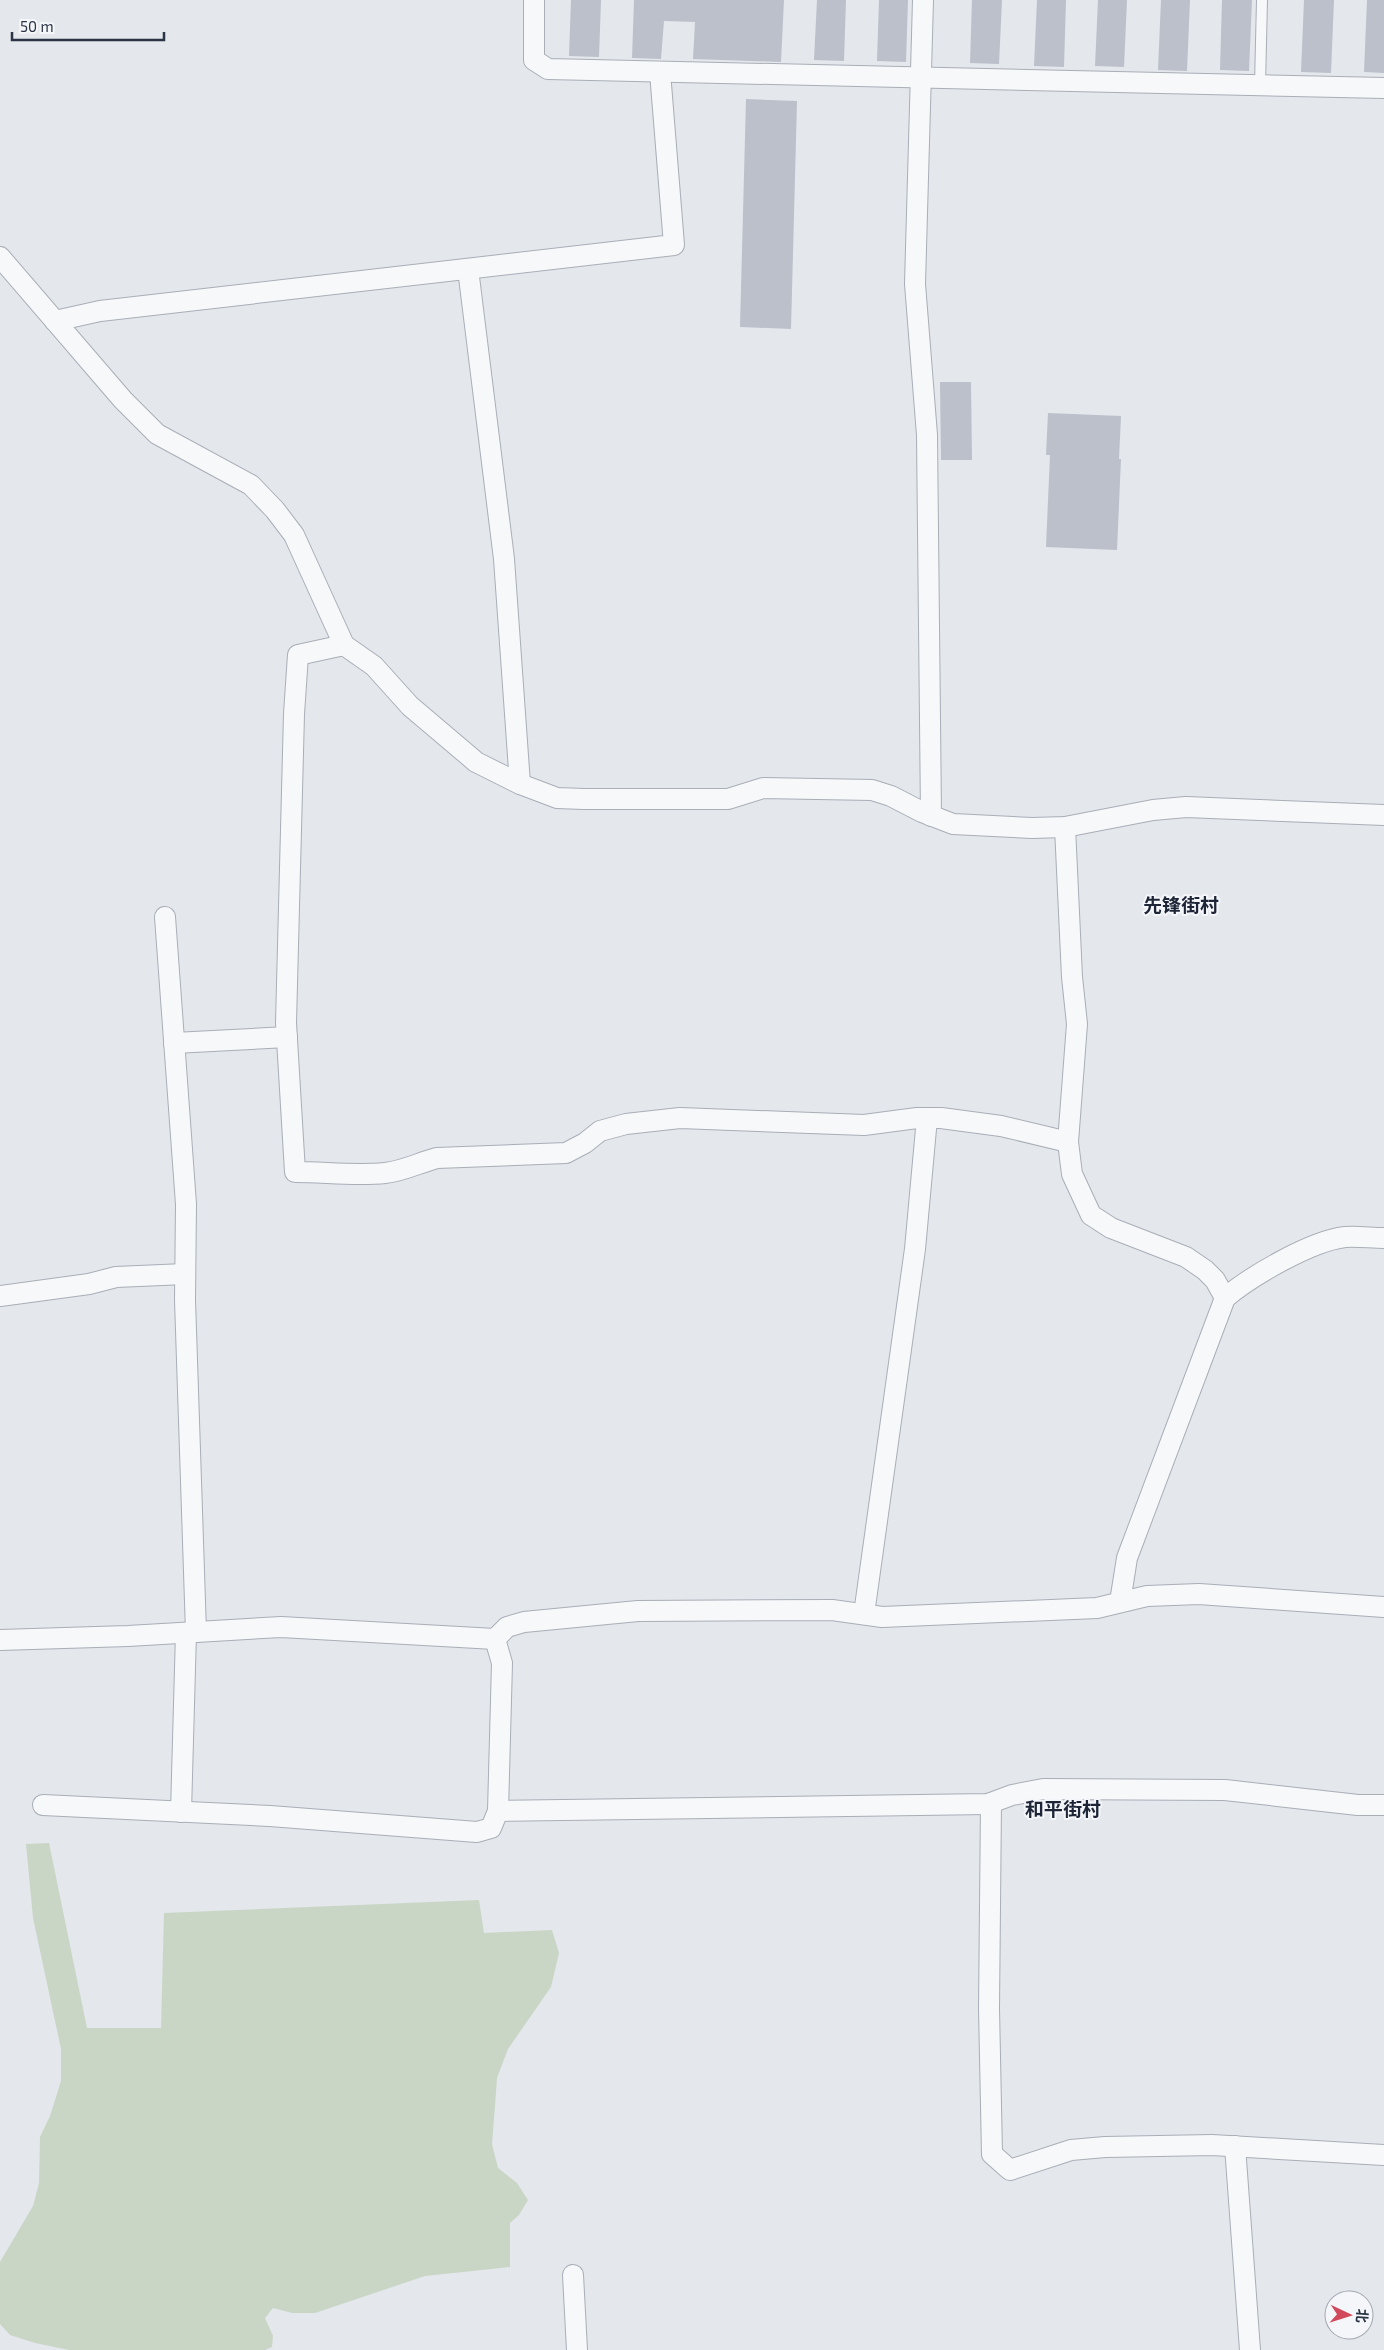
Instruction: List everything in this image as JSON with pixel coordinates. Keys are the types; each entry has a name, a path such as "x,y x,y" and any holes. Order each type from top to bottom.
{"street":[{"path":"534,0 534,60 548,69 1384,88"},
{"path":"922,0 915,284 927,435 932,816"},
{"path":"55,321 100,311 674,245 660,72"},
{"path":"0,257 123,400 157,434 251,484 275,510 294,536 344,645 374,666 410,706 476,762 520,784 557,798 584,799 728,799 763,788 872,790 891,796 953,824 1065,827 1153,810 1186,807 1384,816"},
{"path":"468,269 504,559 520,784"},
{"path":"344,645 298,654 294,714 287,1037 295,1172 383,1173 411,1168 437,1158 566,1152 585,1143 600,1132 626,1124 680,1118 864,1125 942,1118 1001,1126 1068,1142"},
{"path":"1065,827 1072,977 1078,1024 1068,1142 1072,1174 1091,1215 1111,1228 1186,1257 1205,1270 1215,1280 1225,1298"},
{"path":"165,917 186,1204 185,1274 191,1633 181,1812"},
{"path":"174,1043 287,1037"},
{"path":"864,1614 915,1249 927,1118"},
{"path":"1120,1602 1127,1558 1225,1298 1239,1285 1302,1251 1326,1241 1346,1237 1384,1238"},
{"path":"0,1296 89,1284 116,1277 185,1274"},
{"path":"0,1640 191,1633 281,1627 495,1639 507,1627 524,1622 638,1611 832,1610 882,1617 1097,1608 1147,1596 1199,1594 1384,1606"},
{"path":"44,1805 181,1812 477,1832 491,1828 498,1811 502,1663 495,1639"},
{"path":"498,1811 991,1803 1012,1795 1043,1789 1225,1790 1358,1805 1384,1805"},
{"path":"991,1803 989,2008 992,2154 1010,2170 1071,2150 1106,2147 1235,2146 1384,2155"},
{"path":"1235,2146 1250,2350"},
{"path":"573,2275 578,2350"}],"lane":[{"path":"1260,85 1262,0"}],"green space":[{"path":"49,1843 87,2028 161,2028 164,1913 479,1900 484,1933 552,1930 559,1953 551,1987 508,2049 497,2078 492,2144 498,2168 517,2183 528,2200 519,2215 510,2223 510,2267 425,2276 315,2313 292,2313 273,2308 265,2318 273,2336 272,2347 265,2350 69,2350 35,2343 10,2335 0,2324 0,2262 33,2206 39,2183 40,2137 50,2116 61,2081 61,2049 33,1918 26,1844"}],"building":[{"path":"571,0 601,0 599,57 569,56"},
{"path":"634,0 784,0 781,62 693,59 695,22 664,21 661,59 632,58"},
{"path":"817,0 846,0 844,61 814,60"},
{"path":"879,0 908,0 906,62 877,61"},
{"path":"972,0 1002,0 999,64 970,63"},
{"path":"1037,0 1066,0 1064,67 1034,66"},
{"path":"1098,0 1127,0 1124,67 1095,66"},
{"path":"1161,0 1190,0 1187,71 1158,70"},
{"path":"1222,0 1252,0 1249,71 1220,70"},
{"path":"1304,0 1334,0 1331,73 1301,72"},
{"path":"1367,0 1384,0 1384,73 1364,72"},
{"path":"746,99 797,101 791,329 740,327"},
{"path":"940,382 971,382 972,460 941,460"},
{"path":"1048,413 1121,416 1117,550 1046,547 1050,455 1046,455"}],"district":[{"name":"先锋街村","path":"1181,904"},
{"name":"和平街村","path":"1063,1808"}]}
